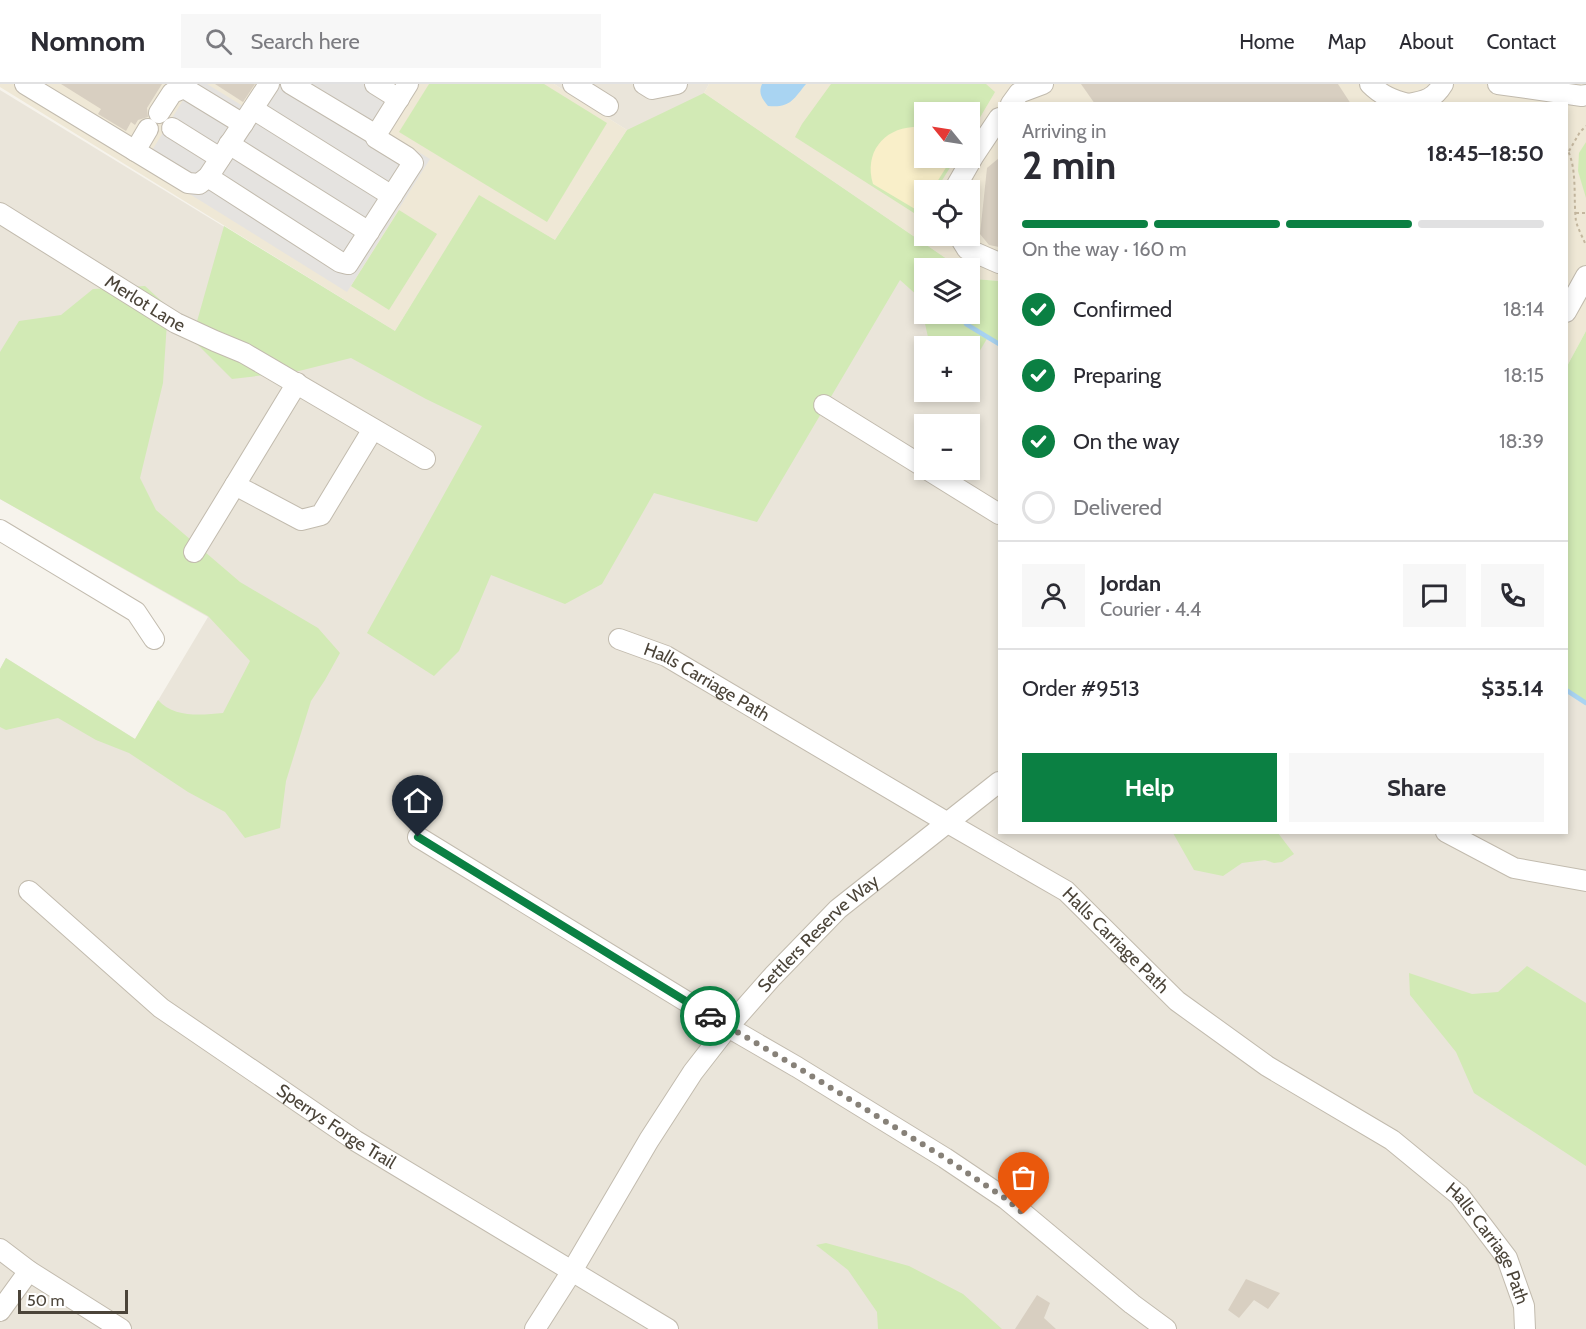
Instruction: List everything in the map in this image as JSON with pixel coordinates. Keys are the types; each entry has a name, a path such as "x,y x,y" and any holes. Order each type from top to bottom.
{"street":[{"path":"26,84 188,183 199,184 208,177 269,84"},
{"path":"208,177 348,264 413,163 376,138 376,135 291,84"},
{"path":"375,84 403,91 376,135"},
{"path":"573,84 608,106"},
{"path":"644,84 652,89 677,84"},
{"path":"1012,102 1019,93 1042,84"},
{"path":"1370,84 1380,93 1401,102"},
{"path":"1419,102 1438,92 1443,84"},
{"path":"1498,84 1586,95"},
{"path":"135,150 172,93 184,88 248,116 392,196"},
{"path":"960,180 998,119"},
{"path":"172,129 225,151 369,232"},
{"name":"Merlot Lane","path":"0,213 176,323 244,353 424,459"},
{"path":"965,246 967,249 998,263"},
{"path":"1568,308 1586,276"},
{"path":"194,552 297,383"},
{"path":"824,405 914,461"},
{"path":"235,485 301,520 321,515 373,429"},
{"path":"945,480 998,513"},
{"path":"0,530 136,612 154,639"},
{"name":"Halls Carriage Path","path":"620,639 666,656 1066,891 1177,1001 1267,1066 1392,1140 1459,1195 1507,1258 1524,1306 1525,1329"},
{"name":"Settlers Reserve Way","path":"535,1329 649,1140 693,1072 728,1028 773,976 838,909 998,783"},
{"path":"1450,834 1514,868 1586,881"},
{"path":"418,837 728,1028 797,1067 945,1158 997,1193 1132,1304 1166,1329"},
{"name":"Sperrys Forge Trail","path":"29,891 161,1008 356,1141 668,1329"},
{"path":"0,1249 29,1271 121,1329"},
{"path":"0,1311 29,1271"}],"path":[{"path":"1585,243 1577,223 1574,174 1569,151 1586,126"},
{"path":"1576,213 1586,213"}],"shaded area":[{"path":"0,84 554,84 627,130 555,240 479,196 395,331 0,87"},
{"path":"193,84 207,84 246,108 261,84 420,84 389,134 430,159 347,292 143,165"},
{"path":"554,84 709,84 704,93 914,237 914,246 928,246 945,258 914,258 914,324 966,324 998,343 998,834 1568,834 1568,691 1586,703 1586,1329 0,1329 0,669 6,658 135,739 208,617 0,499 0,90 395,331 479,195 555,240 627,130"},
{"path":"709,84 1586,84 1586,331 1568,364 1568,102 998,102 998,281 980,279 980,258 945,258 928,246 980,246 980,180 914,180 914,237 704,93"}],"green space":[{"path":"429,84 544,84 607,123 547,222 399,132"},
{"path":"831,84 986,84 995,92 980,117 980,102 914,102 914,168 950,168 942,180 914,180 914,213 795,137"},
{"path":"704,93 914,237 914,246 928,246 945,258 914,258 914,293 900,280 757,522 654,493 602,584 565,604 491,575 459,651 434,676 367,633 482,426 426,399 351,358 299,371 232,379 192,339 224,226 395,331 479,195 555,240 627,130"},
{"path":"1586,142 1586,198 1578,171 1579,153"},
{"path":"399,210 437,234 389,310 351,286"},
{"path":"980,279 998,281 998,343 988,337 980,350 980,336 928,336 925,324 980,324"},
{"path":"145,286 168,307 163,383 140,478 156,510 240,582 318,628 340,653 311,701 286,781 280,828 245,838 225,812 188,792 129,753 96,740 58,718 6,730 0,727 0,669 6,658 135,739 158,700 164,706 180,713 197,715 223,713 250,661 208,616 0,499 0,352 19,321 61,315 93,289"},
{"path":"1586,331 1586,703 1568,691 1568,364"},
{"path":"1174,834 1279,834 1294,854 1282,862 1274,863 1265,860 1242,863 1223,876 1194,870"},
{"path":"1527,966 1586,1003 1586,1166 1474,1093 1456,1052 1410,995 1409,973 1472,994 1498,992"},
{"path":"826,1243 909,1266 963,1294 1002,1329 878,1329 877,1312 848,1270 816,1245"}],"sand":[{"path":"914,127 914,168 946,168 938,180 914,180 914,208 873,184 871,173 871,162 878,145 893,132"}],"water":[{"path":"762,84 806,84 790,102 781,106 768,106 760,91"}],"building":[{"path":"61,84 162,84 147,108 148,117 138,120 135,125 131,122 126,131 98,114 101,109"},
{"path":"215,84 255,84 243,102"},
{"path":"1081,84 1338,84 1350,102 1094,102"},
{"path":"998,159 998,247 989,245 980,234 987,168"},
{"path":"1246,1279 1280,1293 1268,1309 1254,1300 1239,1318 1228,1310"},
{"path":"1037,1295 1050,1303 1044,1318 1056,1329 1015,1329"}],"waterway":[{"path":"966,324 998,343"},
{"path":"1568,691 1586,703"}],"way so far":[{"path":"710,1016 945,1158 1006,1199 1024,1214"}],"route":[{"path":"418,837 710,1016"}]}
